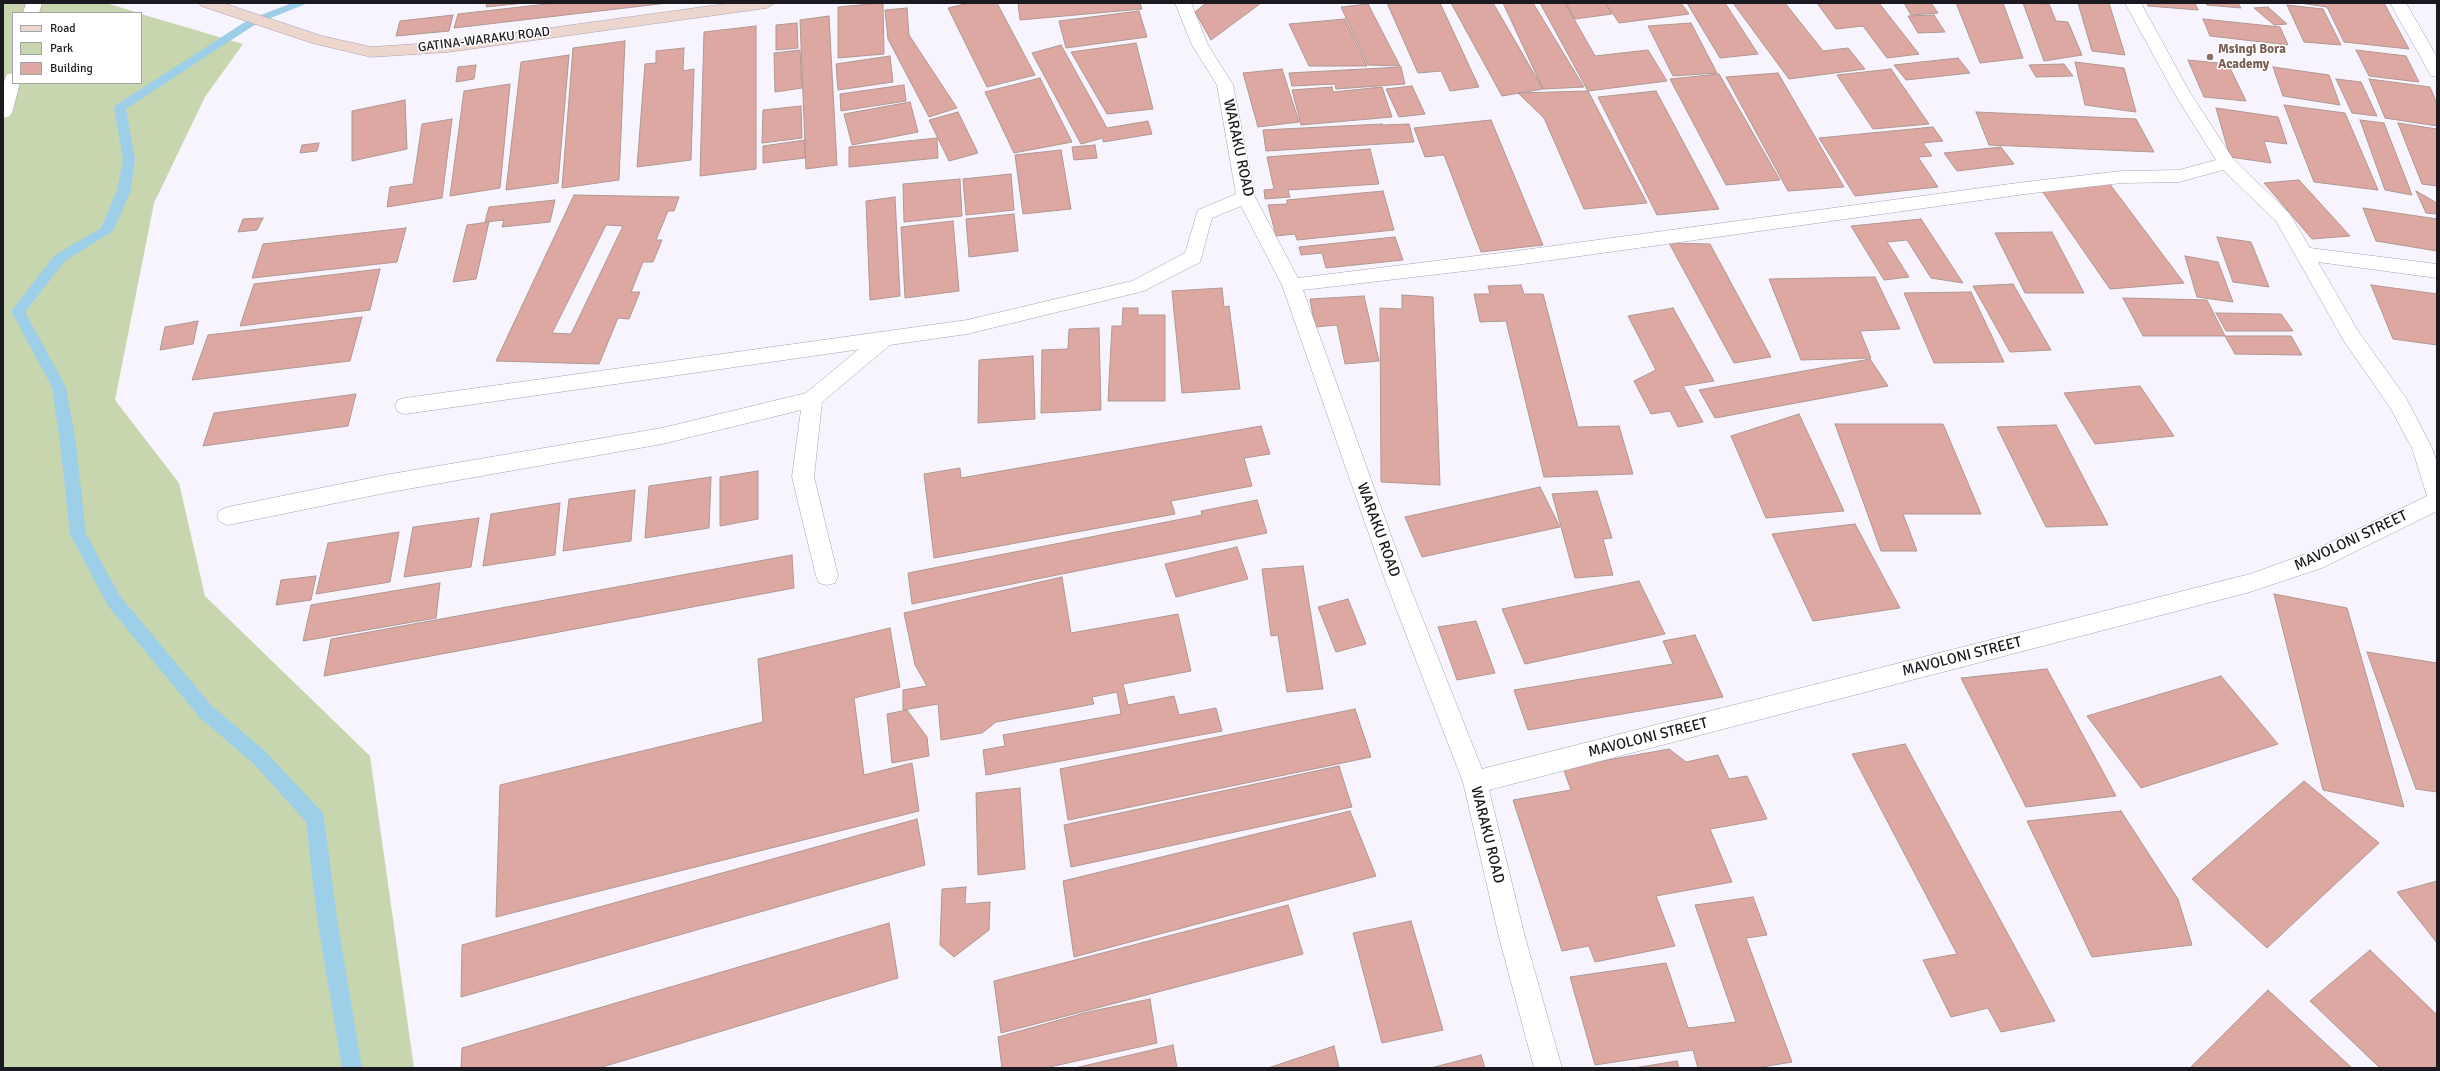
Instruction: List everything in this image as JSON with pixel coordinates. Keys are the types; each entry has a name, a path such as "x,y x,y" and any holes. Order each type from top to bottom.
{"street":[{"name":"GATINA-WARAKU ROAD","path":"207,3 318,40 371,52 448,47 767,3"},
{"name":"WARAKU ROAD","path":"1183,3 1200,45 1225,85 1246,198 1292,285 1395,577 1475,782 1512,937 1548,1068"},
{"path":"2133,3 2181,91 2227,163 2283,217 2306,254 2351,336 2399,404 2422,448 2437,494"},
{"path":"2398,3 2437,72"},
{"path":"3,113 12,82"},
{"path":"1292,285 1516,258 2122,176 2179,176 2227,163"},
{"path":"405,406 967,327 1137,286 1193,257 1204,214 1246,198"},
{"path":"2306,254 2437,271"},
{"path":"228,516 386,484 662,436 812,399 883,340"},
{"path":"812,399 803,477 827,576"},
{"name":"MAVOLONI STREET","path":"1475,782 2250,583 2314,561 2437,501"}],"green space":[{"path":"3,3 106,3 136,12 12,12 12,84 142,84 142,14 243,44 205,97 154,203 115,400 179,483 205,596 370,756 414,1068 3,1068"}],"building":[{"path":"487,3 525,3 486,7"},
{"path":"556,3 668,3 454,28 458,14"},
{"path":"883,3 884,54 838,58 838,7"},
{"path":"969,3 997,3 1035,75 987,87 948,8"},
{"path":"1018,3 1140,3 1142,9 1020,20"},
{"path":"1206,3 1261,3 1211,40 1195,12"},
{"path":"1387,3 1440,3 1479,87 1450,91 1441,71 1418,73"},
{"path":"1451,3 1493,3 1543,89 1502,96"},
{"path":"1503,3 1533,3 1584,87 1543,89"},
{"path":"1540,3 1565,3 1595,56 1648,50 1667,81 1588,91"},
{"path":"1566,3 1605,3 1612,14 1575,19"},
{"path":"1606,3 1681,3 1689,14 1619,23"},
{"path":"1687,3 1725,3 1758,54 1720,58"},
{"path":"1733,3 1785,3 1823,51 1848,48 1865,69 1789,79"},
{"path":"1817,3 1879,3 1919,54 1887,58 1863,26 1836,29"},
{"path":"1904,3 1931,3 1938,13 1911,15"},
{"path":"1956,3 2003,3 2023,58 1980,63"},
{"path":"2023,3 2049,4 2056,21 2068,22 2082,55 2044,61"},
{"path":"2078,3 2109,3 2125,55 2092,51"},
{"path":"2147,3 2195,3 2198,10 2148,6"},
{"path":"2206,3 2238,3 2241,8 2207,5"},
{"path":"2299,3 2384,3 2409,49 2344,42 2327,7"},
{"path":"1368,4 1400,66 1368,65 1341,7"},
{"path":"2287,5 2323,9 2341,45 2304,42"},
{"path":"2268,7 2287,24 2274,25 2254,8"},
{"path":"907,8 909,35 957,108 929,117 888,39 885,10"},
{"path":"1139,11 1147,37 1066,48 1059,21"},
{"path":"453,15 449,31 396,36 400,21"},
{"path":"1934,15 1945,32 1918,33 1908,16"},
{"path":"829,16 837,165 806,169 800,20"},
{"path":"1345,19 1367,66 1309,66 1289,24"},
{"path":"2203,19 2280,27 2288,45 2210,36"},
{"path":"797,23 798,48 776,50 776,25"},
{"path":"1691,23 1717,73 1673,76 1648,26"},
{"path":"756,26 756,169 700,176 704,32"},
{"path":"625,41 619,180 562,188 573,48"},
{"path":"1136,43 1153,109 1107,114 1071,52"},
{"path":"1061,45 1107,128 1148,121 1152,134 1103,142 1103,138 1081,144 1032,53"},
{"path":"684,48 683,71 694,69 691,160 637,167 645,64 656,63 656,51"},
{"path":"800,50 802,88 775,92 774,53"},
{"path":"2356,50 2406,56 2419,82 2369,76"},
{"path":"569,55 558,183 506,190 521,62"},
{"path":"890,56 893,82 838,90 836,64"},
{"path":"1958,58 1970,73 1906,80 1894,65"},
{"path":"2188,60 2228,64 2246,101 2204,97"},
{"path":"2075,62 2124,68 2136,112 2085,105"},
{"path":"2064,64 2073,76 2036,77 2029,65"},
{"path":"476,65 474,79 456,82 458,67"},
{"path":"1401,67 1405,84 1336,89 1335,84 1292,86 1289,73"},
{"path":"2273,67 2329,75 2340,105 2283,96"},
{"path":"1282,69 1299,122 1258,127 1243,73"},
{"path":"1891,69 1929,124 1873,129 1837,75"},
{"path":"1778,73 1844,187 1788,191 1726,77"},
{"path":"1719,74 1780,180 1726,185 1670,79"},
{"path":"1040,78 1072,142 1014,153 985,92"},
{"path":"2336,79 2361,82 2377,116 2352,113"},
{"path":"2369,79 2430,87 2437,104 2437,126 2385,118"},
{"path":"510,84 500,188 450,196 464,91"},
{"path":"904,85 906,101 841,111 840,94"},
{"path":"1412,86 1425,114 1399,117 1386,89"},
{"path":"1332,87 1333,92 1382,87 1392,117 1301,125 1292,90"},
{"path":"1588,91 1647,203 1584,209 1544,118 1518,93"},
{"path":"1656,91 1719,209 1657,215 1598,97"},
{"path":"405,100 407,149 352,161 352,111"},
{"path":"910,102 918,132 852,145 844,114"},
{"path":"2284,105 2345,113 2378,190 2314,182"},
{"path":"801,106 802,138 762,143 763,110"},
{"path":"2216,108 2278,117 2287,144 2264,141 2271,163 2230,157"},
{"path":"958,112 978,153 949,161 929,120"},
{"path":"1976,112 2136,119 2154,152 1989,145"},
{"path":"452,119 442,198 387,207 390,187 413,184 422,124"},
{"path":"1491,120 1543,245 1481,252 1444,155 1425,157 1414,128"},
{"path":"2360,120 2384,123 2412,195 2385,190"},
{"path":"2398,123 2437,129 2437,186 2422,184"},
{"path":"1409,124 1414,142 1266,151 1263,130"},
{"path":"1933,127 1943,141 1923,143 1932,156 1918,157 1938,187 1855,196 1819,138"},
{"path":"937,138 938,158 849,167 849,147"},
{"path":"805,140 805,158 763,163 763,146"},
{"path":"319,143 317,151 300,153 302,145"},
{"path":"1095,145 1097,158 1074,160 1072,147"},
{"path":"2001,147 2014,164 1957,171 1944,153"},
{"path":"1370,149 1379,184 1288,190 1290,197 1265,199 1264,190 1274,189 1267,157"},
{"path":"1061,150 1071,209 1023,214 1015,155"},
{"path":"1011,174 1014,210 966,215 963,179"},
{"path":"960,179 962,216 904,222 903,184"},
{"path":"2299,180 2350,236 2312,239 2264,183"},
{"path":"2109,183 2184,283 2110,289 2040,188"},
{"path":"1383,191 1394,230 1297,240 1295,234 1276,236 1268,205 1287,204 1287,200"},
{"path":"2416,191 2437,203 2437,214 2426,213"},
{"path":"574,195 679,197 674,211 668,211 656,240 662,240 653,262 643,262 631,292 640,292 629,319 618,318 599,364 496,361","holes":["606,225 623,226 571,334 552,333"]},
{"path":"895,197 900,296 870,300 866,201"},
{"path":"555,200 550,222 502,227 504,220 485,222 489,207"},
{"path":"2363,208 2437,219 2437,251 2376,241"},
{"path":"1014,214 1018,251 969,257 966,219"},
{"path":"263,218 257,230 238,232 243,219"},
{"path":"1921,219 1963,283 1931,278 1907,240 1887,242 1909,277 1884,280 1851,226"},
{"path":"953,221 959,291 905,298 901,227"},
{"path":"489,222 476,279 453,282 467,225"},
{"path":"406,228 397,262 252,278 263,244"},
{"path":"2052,232 2084,293 2025,293 1995,233"},
{"path":"1395,237 1403,260 1326,268 1322,253 1301,255 1299,247"},
{"path":"2217,237 2251,242 2269,287 2233,282"},
{"path":"1669,243 1710,244 1771,357 1734,363"},
{"path":"2185,256 2218,262 2233,302 2197,297"},
{"path":"380,269 370,310 240,326 254,284"},
{"path":"1875,277 1900,329 1860,331 1871,358 1801,360 1769,279"},
{"path":"2013,284 2051,350 2010,352 1973,286"},
{"path":"1521,285 1524,294 1543,294 1578,427 1619,426 1633,474 1544,477 1506,321 1480,322 1474,294 1490,294 1488,286"},
{"path":"2371,285 2437,294 2437,345 2393,339"},
{"path":"1222,288 1224,307 1229,306 1240,389 1182,393 1172,291"},
{"path":"1971,292 2004,362 1934,363 1904,293"},
{"path":"1402,295 1433,297 1440,485 1381,482 1380,308 1402,309"},
{"path":"1364,296 1379,361 1345,364 1337,325 1315,327 1310,299"},
{"path":"2123,298 2207,300 2225,336 2143,336"},
{"path":"1123,308 1138,308 1138,315 1165,315 1165,401 1108,401 1112,326 1122,326"},
{"path":"1673,308 1714,381 1683,386 1703,422 1678,427 1670,411 1651,414 1634,381 1656,370 1628,316"},
{"path":"2216,313 2281,314 2293,331 2226,331"},
{"path":"362,317 350,361 192,380 208,335"},
{"path":"198,321 193,344 160,350 165,327"},
{"path":"1099,328 1101,410 1041,413 1042,350 1068,349 1069,329"},
{"path":"2225,336 2291,336 2302,355 2235,354"},
{"path":"1033,356 1035,419 978,423 979,360"},
{"path":"1870,359 1888,386 1715,418 1699,390"},
{"path":"2140,386 2174,436 2095,444 2064,393"},
{"path":"356,394 348,426 203,446 214,413"},
{"path":"1799,414 1844,511 1766,518 1731,436"},
{"path":"1835,424 1943,424 1981,514 1903,514 1917,551 1881,551"},
{"path":"2056,425 2108,525 2046,527 1997,427"},
{"path":"1261,426 1270,454 1244,458 1252,486 1171,501 1175,514 934,558 924,474 960,468 961,478"},
{"path":"758,471 758,519 720,526 720,477"},
{"path":"711,477 709,528 645,538 649,486"},
{"path":"1540,487 1560,527 1422,557 1405,517"},
{"path":"635,490 631,541 563,551 569,499"},
{"path":"1597,491 1612,538 1603,539 1613,575 1575,578 1552,494"},
{"path":"1257,500 1267,533 912,604 908,573 1202,515 1201,511"},
{"path":"560,503 555,555 483,566 491,514"},
{"path":"479,518 471,567 404,577 413,527"},
{"path":"1855,524 1900,608 1813,621 1772,534"},
{"path":"399,532 390,582 316,594 328,543"},
{"path":"1237,547 1248,579 1176,597 1165,564"},
{"path":"792,555 794,588 324,676 331,639"},
{"path":"1303,566 1323,689 1287,692 1278,635 1271,636 1262,569"},
{"path":"316,576 311,600 276,605 281,580"},
{"path":"1062,577 1071,633 1178,614 1191,671 1123,684 1128,705 1174,696 1179,715 1216,708 1222,731 986,775 983,750 1005,746 1003,735 1121,714 1117,692 1092,697 1094,704 996,722 982,733 941,740 938,704 903,710 903,690 927,686 915,665 904,613"},
{"path":"1639,581 1665,634 1525,664 1502,609"},
{"path":"440,583 436,618 303,641 311,605"},
{"path":"2274,594 2347,608 2404,807 2323,790"},
{"path":"1348,599 1366,644 1336,652 1318,607"},
{"path":"1476,621 1495,673 1457,680 1438,627"},
{"path":"890,628 900,687 854,698 864,775 912,763 919,811 496,917 500,785 763,722 758,659"},
{"path":"1695,635 1723,697 1528,730 1514,690 1673,664 1663,641"},
{"path":"2367,652 2437,663 2437,792 2416,789"},
{"path":"2047,669 2116,796 2026,807 1961,678"},
{"path":"2221,676 2278,744 2141,788 2087,716"},
{"path":"1355,709 1371,757 1068,820 1060,769"},
{"path":"907,710 927,737 929,756 892,763 887,714"},
{"path":"1905,744 2055,1021 2001,1032 1988,1008 1951,1017 1923,960 1957,954 1852,754"},
{"path":"1669,749 1686,762 1718,755 1729,779 1747,776 1767,819 1710,829 1732,882 1656,896 1675,946 1595,962 1589,946 1562,951 1513,800 1571,790 1563,768"},
{"path":"1339,766 1352,807 1071,867 1064,825"},
{"path":"2304,781 2379,843 2267,948 2192,879"},
{"path":"1020,788 1025,869 978,875 976,793"},
{"path":"1350,811 1376,876 1074,957 1063,881"},
{"path":"2121,811 2178,899 2192,945 2092,957 2027,821"},
{"path":"917,819 925,865 461,997 462,945"},
{"path":"2437,881 2437,943 2397,892"},
{"path":"966,887 965,904 990,902 989,930 954,957 940,945 942,889"},
{"path":"1753,897 1767,935 1746,938 1792,1062 1756,1068 1698,1068 1693,1050 1595,1065 1570,977 1666,963 1688,1028 1736,1022 1695,905"},
{"path":"1288,905 1303,954 1001,1033 994,981"},
{"path":"1411,921 1443,1030 1382,1043 1353,933"},
{"path":"889,923 898,978 599,1068 461,1068 462,1048"},
{"path":"2370,950 2437,1015 2437,1068 2380,1068 2310,1001"},
{"path":"2268,990 2352,1068 2190,1068"},
{"path":"1150,999 1157,1043 1045,1068 1002,1068 998,1037 1088,1012"},
{"path":"1173,1045 1177,1068 1075,1068"},
{"path":"1334,1046 1339,1068 1268,1068"},
{"path":"1481,1055 1485,1068 1431,1068 1446,1064"},
{"path":"1677,1061 1679,1068 1634,1068"}],"waterway":[{"path":"302,3 252,22 120,108 129,159 124,190 106,231 60,258 18,311 59,387 68,443 78,534 114,601 206,712 260,758 315,818 327,918 352,1068"}],"place":[{"name":"Msingi Bora Academy","path":"2210,57"}]}
